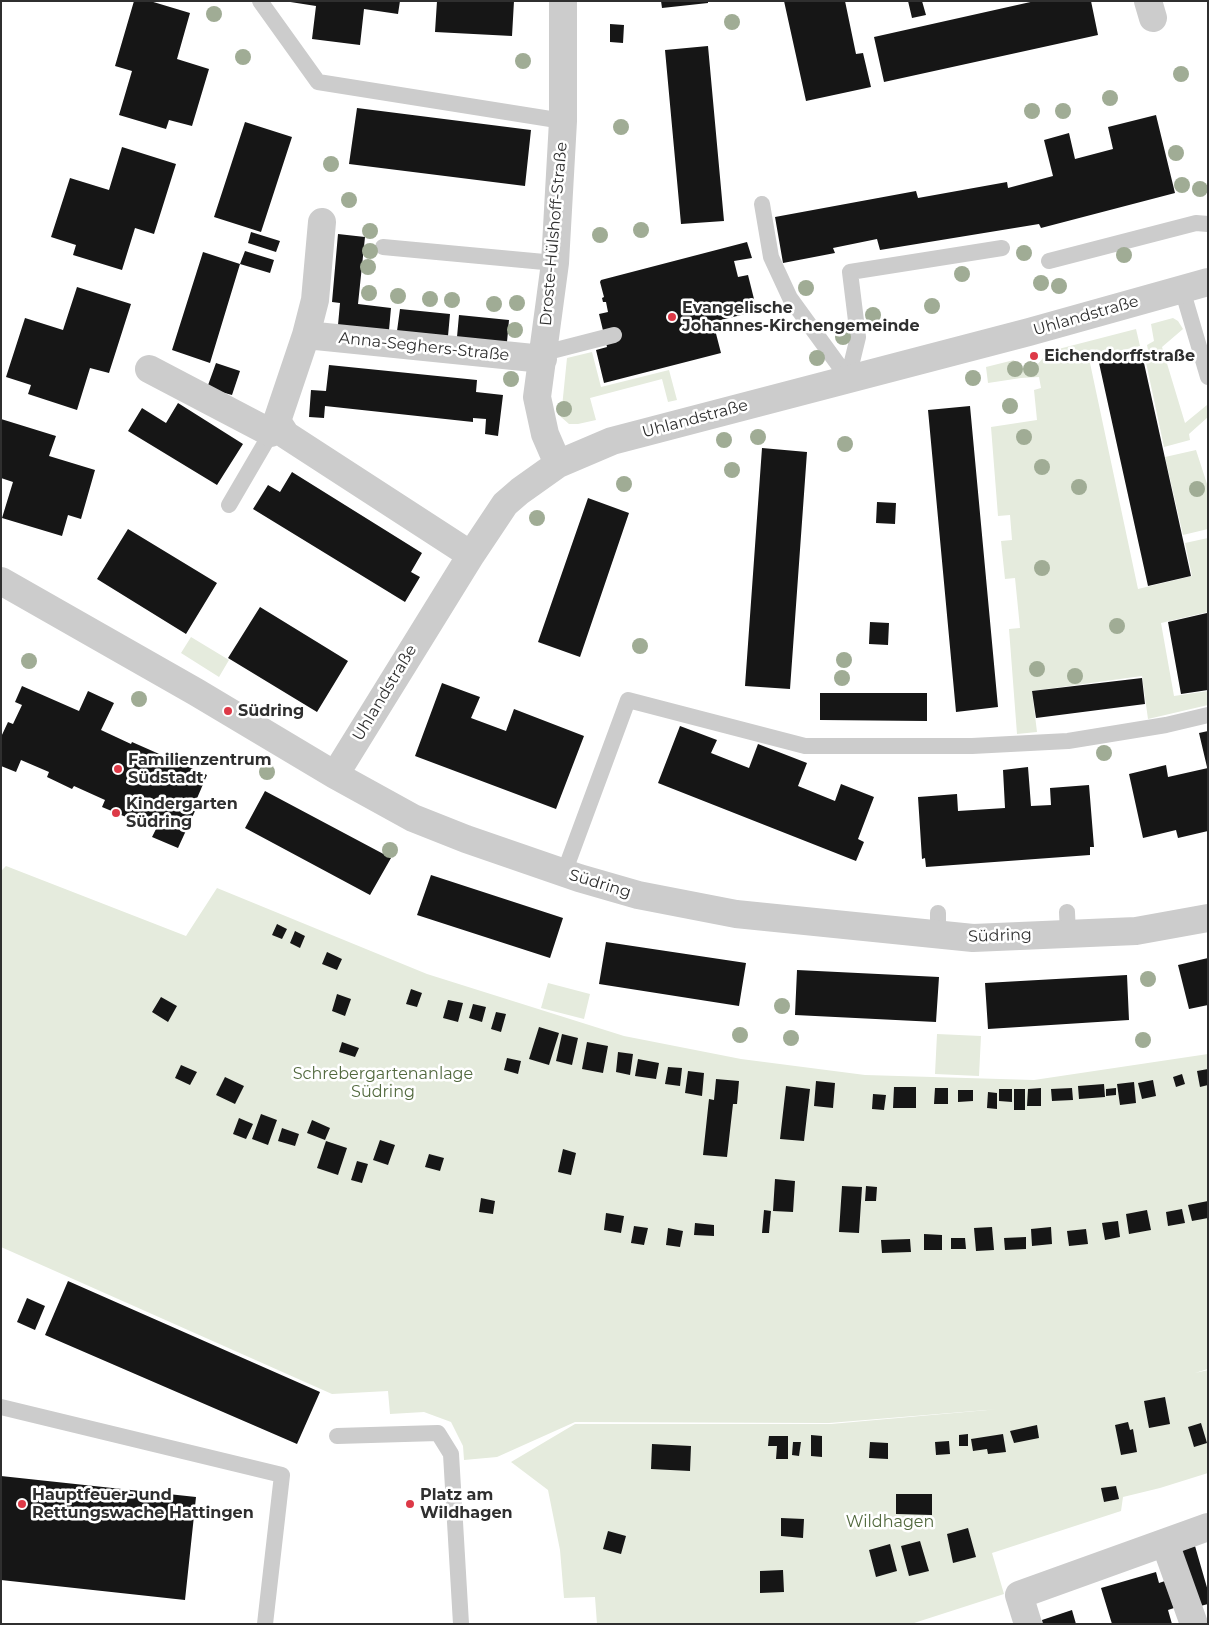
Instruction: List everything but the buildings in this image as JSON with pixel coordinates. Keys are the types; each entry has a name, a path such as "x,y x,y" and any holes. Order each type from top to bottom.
{"street":[{"name":"Droste-Hülshoff-Straße","path":"558,464 545,434 537,397 555,263 563,121 563,1"},
{"path":"274,427 306,335 315,300 322,222"},
{"name":"Uhlandstraße","path":"335,775 471,554 505,504 558,464 612,441 1029,332 1195,286"},
{"name":"Anna-Seghers-Straße","path":"306,335 544,356"},
{"path":"149,369 274,427 471,554"},
{"name":"Südring","path":"1,581 137,657 335,775 413,818 466,840 564,873 638,895 736,914 938,924 973,938 1068,923 1136,931 1208,918"},
{"path":"1028,1624 1019,1595 1208,1527"},
{"path":"1165,1543 1194,1624"}],"lane":[{"path":"260,1 318,82 563,121"},
{"path":"762,204 771,257 790,298 848,378"},
{"path":"1049,262 1196,223 1208,224"},
{"path":"383,247 555,263"},
{"path":"848,378 858,336 850,272 1002,248"},
{"path":"1195,286 1208,376"},
{"path":"544,356 614,335"},
{"path":"229,505 274,427"},
{"path":"564,873 628,700 805,746 972,746 1068,741 1166,725 1208,715"},
{"path":"1,1408 282,1475 265,1624"},
{"path":"337,1436 438,1433 451,1454 461,1624"}],"green space":[{"path":"1173,318 1178,321 1183,329 1162,347 1185,423 1207,405 1208,417 1189,434 1190,440 1164,447 1144,353 1148,350 1147,345 1154,341 1151,324"},
{"path":"1136,329 1140,346 1115,352 1116,357 1090,363 1138,589 1192,576 1185,543 1208,538 1208,612 1161,623 1174,696 1208,691 1208,705 1148,719 1142,676 1032,691 1037,732 1017,734 1009,629 1020,628 1015,578 1005,579 1001,541 1012,540 1010,515 998,516 991,427 1037,420 1034,390 1041,388 1039,377 988,383 986,367 1014,360 1017,367 1025,370 1037,365 1043,358 1043,353"},
{"path":"592,352 601,387 669,370 677,400 668,402 662,379 590,398 596,420 569,424 561,417 567,358"},
{"path":"1196,450 1208,487 1208,529 1183,535 1165,457"},
{"path":"191,637 229,660 219,677 181,653"},
{"path":"6,866 186,936 217,888 427,974 624,1036 741,1059 865,1075 1034,1080 1208,1054 1208,1369 1195,1373 1208,1370 1208,1473 1123,1497 1121,1511 992,1553 1004,1594 911,1624 597,1624 595,1597 564,1598 560,1550 548,1490 511,1462 575,1424 831,1424 999,1409 829,1423 575,1422 497,1457 464,1460 463,1446 451,1422 424,1412 390,1414 388,1391 332,1394 1,1247 1,871"},
{"path":"548,983 590,994 584,1019 541,1008"},
{"path":"937,1034 981,1036 979,1076 935,1074"}],"place":[{"name":"Evangelische Johannes-Kirchengemeinde","path":"672,317"},
{"name":"Eichendorffstraße","path":"1034,356"},
{"name":"Südring","path":"228,711"},
{"name":"Familienzentrum Südstadt","path":"118,769"},
{"name":"Kindergarten Südring","path":"116,813"},
{"name":"Hauptfeuer- und Rettungswache Hattingen","path":"22,1504"},
{"name":"Platz am Wildhagen","path":"410,1504"}],"park label":[{"name":"Schrebergartenanlage Südring","path":"383,1083"},
{"name":"Wildhagen","path":"890,1522"}]}
